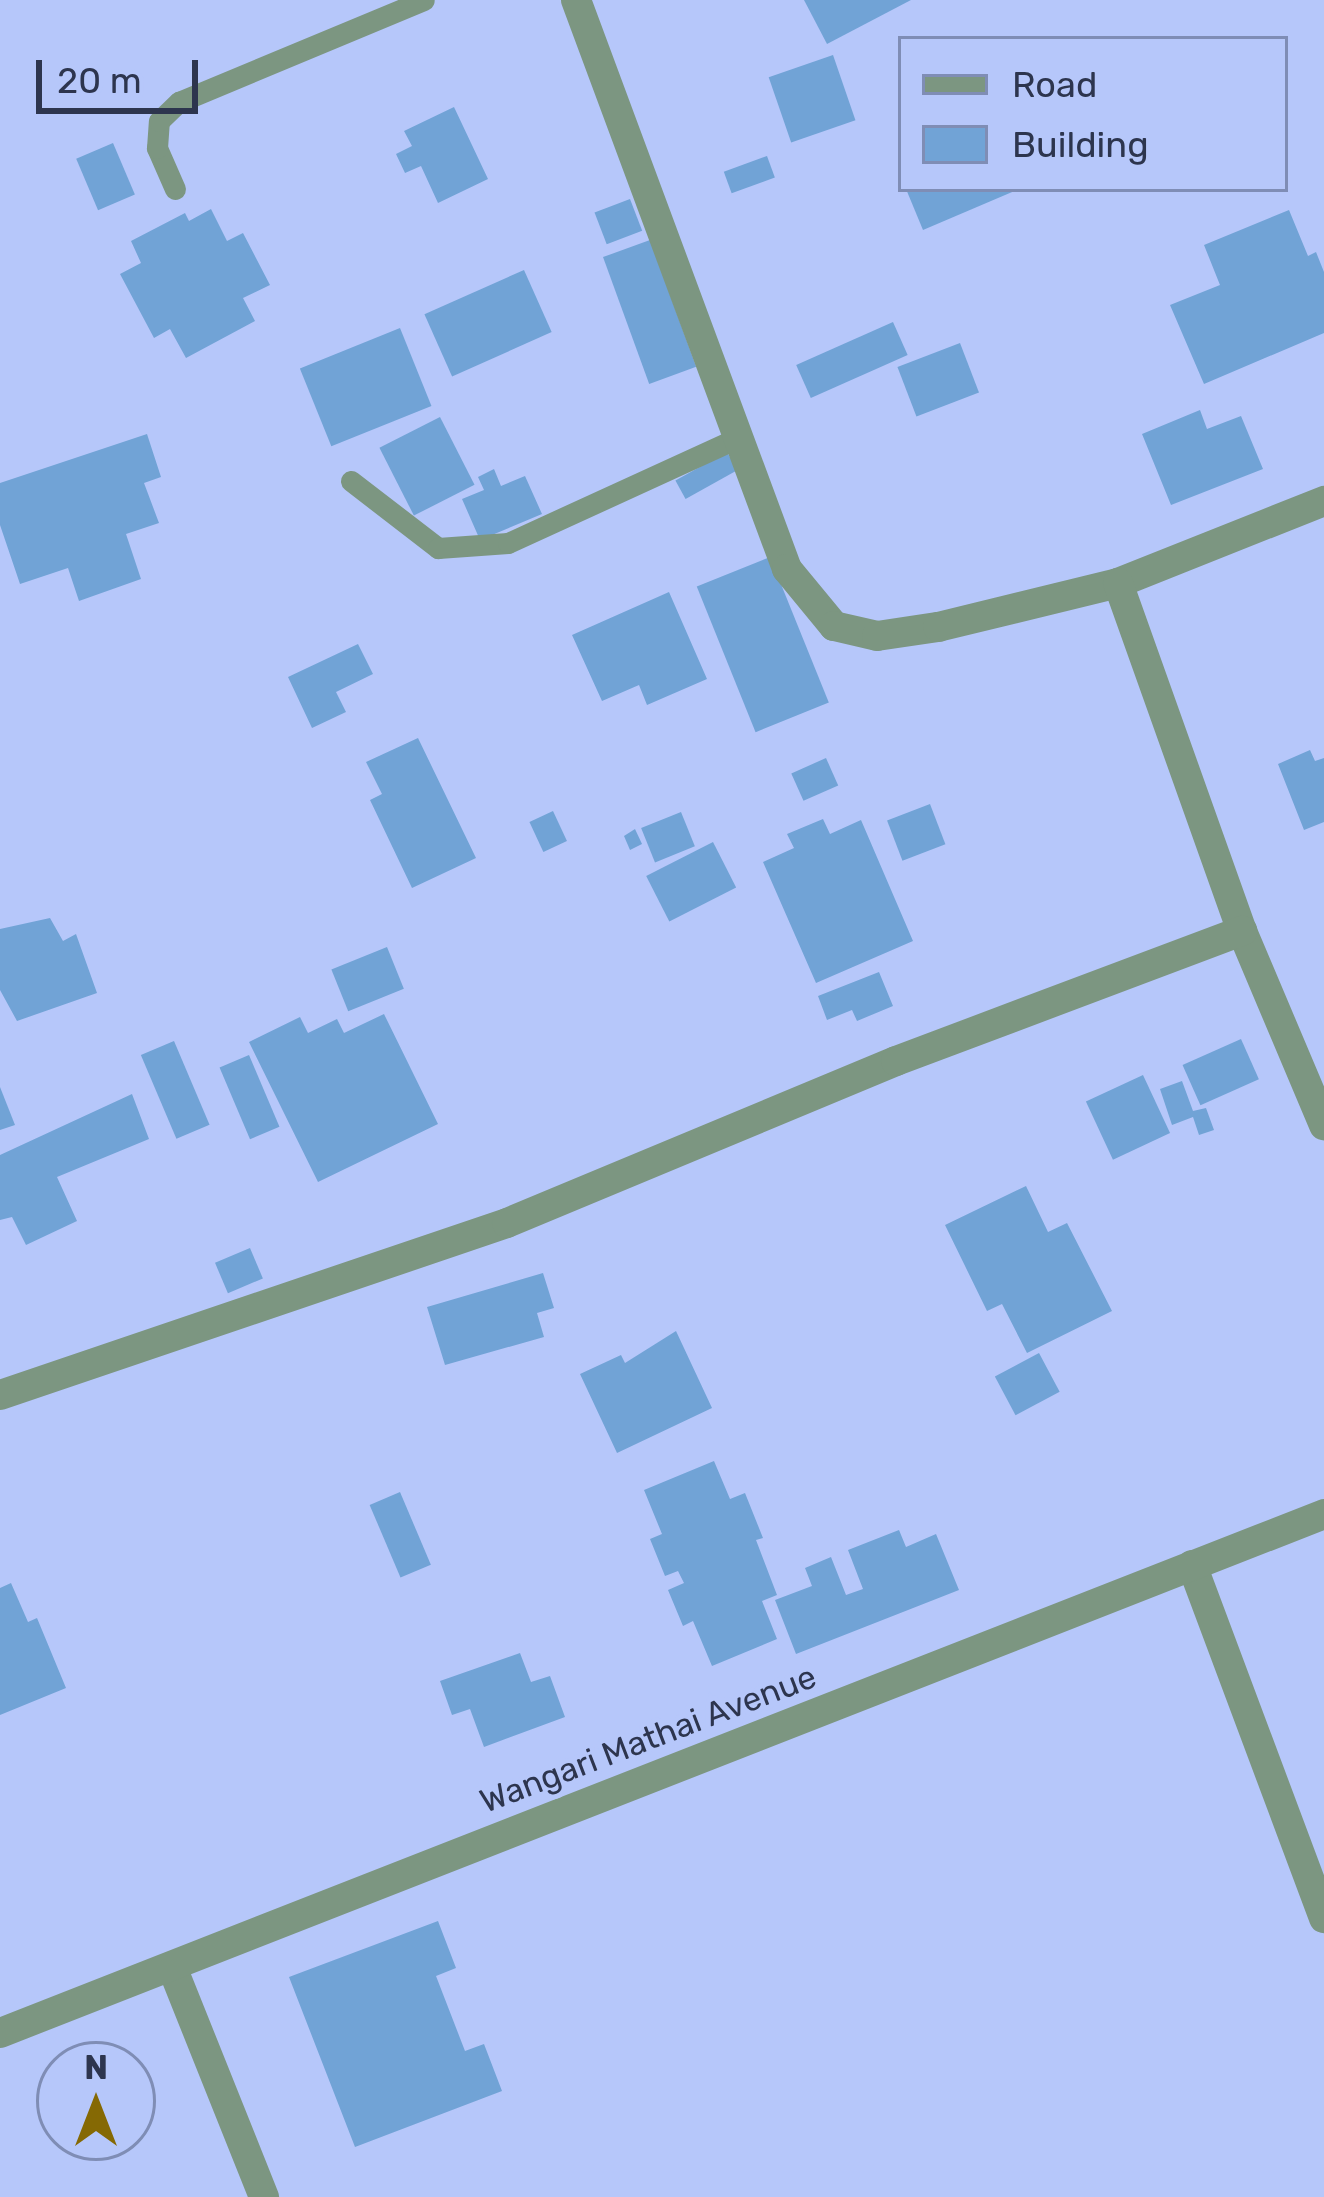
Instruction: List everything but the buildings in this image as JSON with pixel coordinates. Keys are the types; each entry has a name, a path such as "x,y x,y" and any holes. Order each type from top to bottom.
{"street":[{"path":"576,0 788,569 834,626 877,636 938,628 1118,584 1324,501"},
{"path":"1118,584 1242,931 1324,1124"},
{"path":"0,1395 507,1223 896,1061 1242,931"},
{"name":"Wangari Mathai Avenue","path":"0,2033 1324,1514"},
{"path":"1192,1565 1324,1918"},
{"path":"172,1967 264,2197"}],"lane":[{"path":"175,188 157,148 159,121 178,102 424,0"},
{"path":"351,481 438,548 508,543 739,437"}]}
